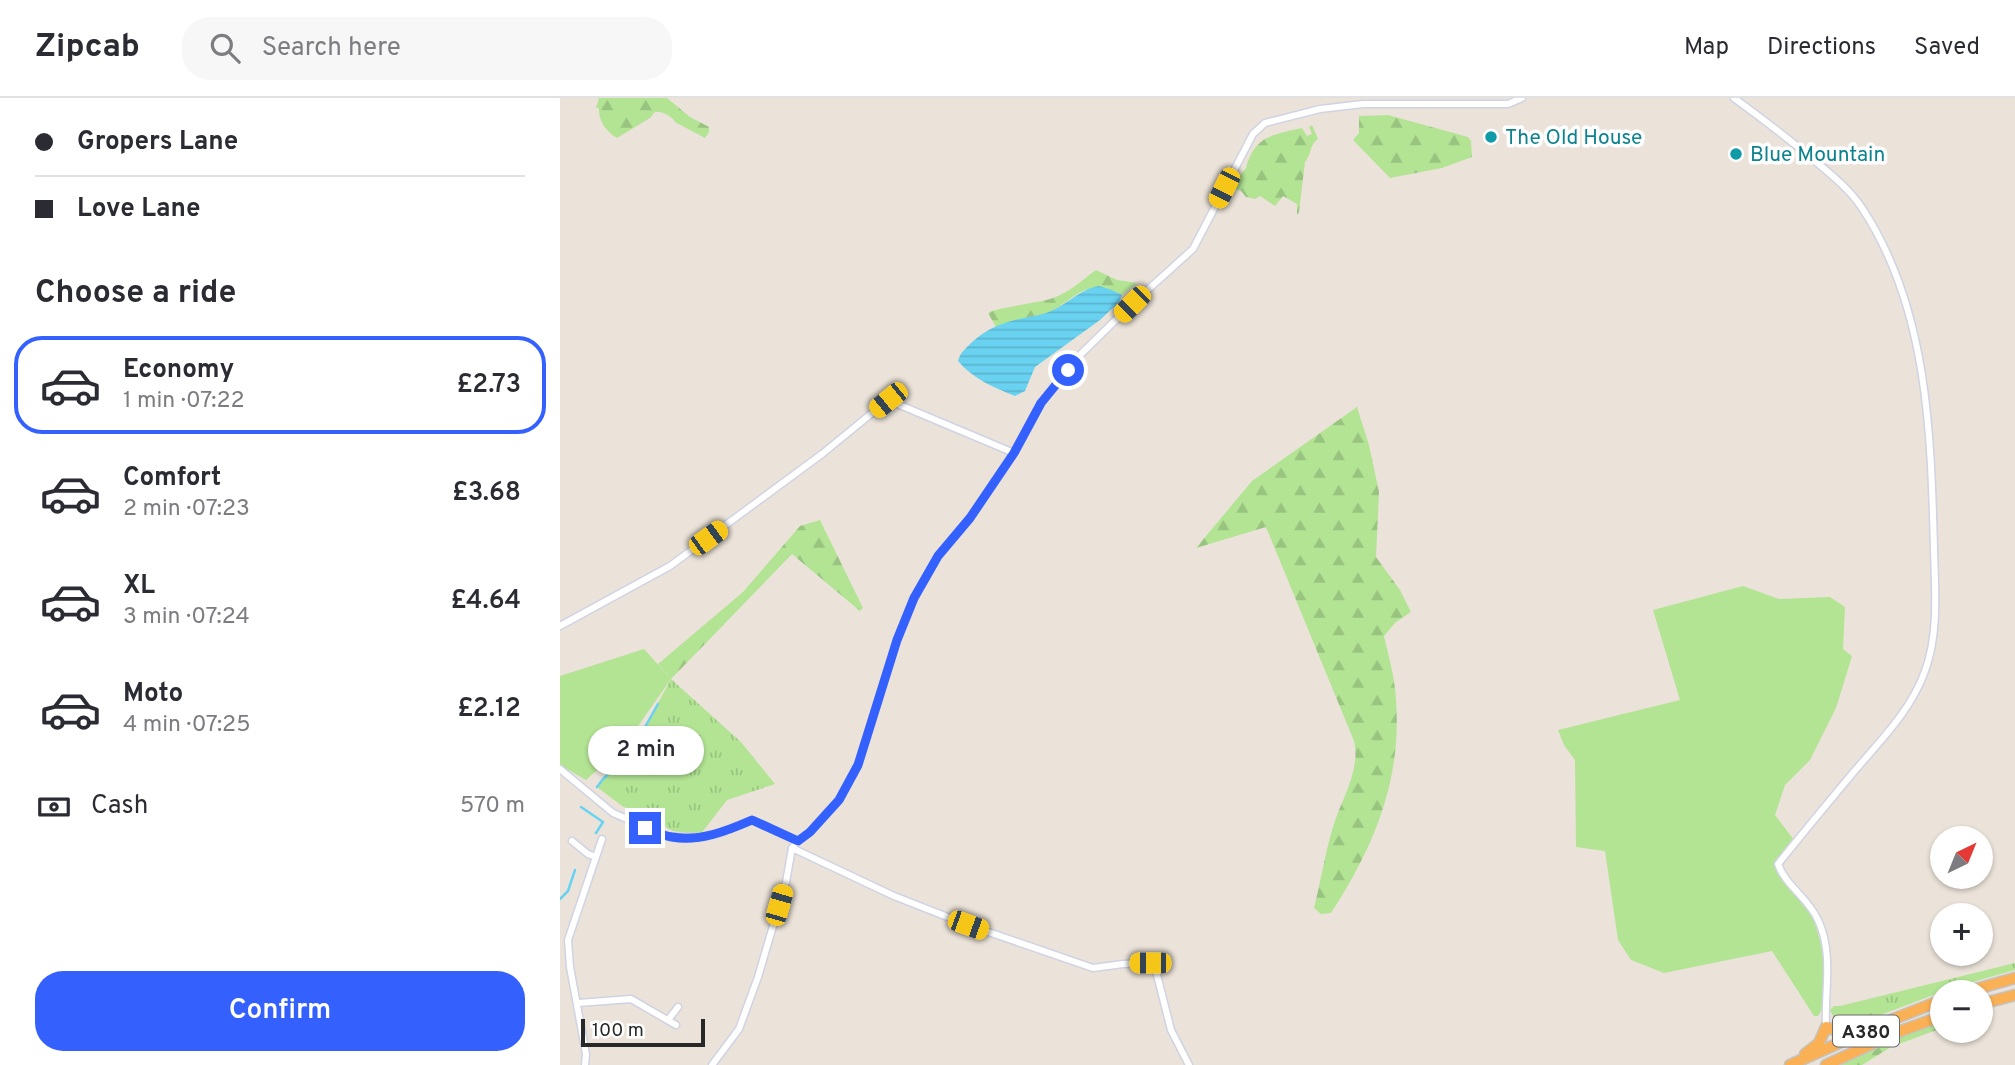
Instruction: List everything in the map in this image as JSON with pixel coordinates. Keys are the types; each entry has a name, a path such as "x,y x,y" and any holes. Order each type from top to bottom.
{"highway":[{"path":"1993,984 2015,978"},
{"path":"1993,1001 2015,995"},
{"name":"A380","path":"1790,1065 1930,1004"},
{"name":"A380","path":"1826,1065 1930,1020"},
{"path":"1790,1065 1819,1043 1826,1027 1853,1037"}],"street":[{"path":"712,1065 739,1029 769,941 792,848 839,800 858,765 897,640 914,598 938,556 970,518 1014,453 1041,403 1081,354 1193,249 1253,134 1265,123 1320,109 1363,104 1508,104 1522,98"},
{"path":"1734,98 1772,125 1839,181 1861,206 1896,271 1911,316 1928,417 1935,614 1932,647 1926,670 1897,721 1778,864 1782,875 1808,902 1819,921 1828,978 1826,1027"},
{"path":"560,626 670,566 822,454 888,400 1014,453"},
{"path":"560,769 613,813 669,837 709,836 752,820 798,841"},
{"path":"585,1065 586,1054 570,967 568,940 602,839"},
{"path":"572,841 596,857"},
{"path":"792,848 894,896 1093,968 1150,963 1156,971 1171,1030 1189,1065"},
{"path":"578,1003 631,999 676,1025"},
{"path":"668,1020 678,1007"}],"green space":[{"path":"599,98 667,98 690,117 709,127 709,132 705,138 666,114 655,112 650,118 617,138 602,122 599,108 596,108"},
{"path":"1388,115 1468,137 1471,141 1472,157 1442,168 1390,178 1353,140 1359,133 1359,116"},
{"path":"1312,125 1318,139 1305,162 1297,215 1297,204 1283,196 1275,206 1260,196 1255,199 1246,197 1236,189 1239,177 1260,143 1273,135 1302,128 1307,136 1312,134 1309,127"},
{"path":"1096,270 1117,280 1137,283 1122,295 1104,289 1085,290 1048,313 996,327 988,313 1053,298"},
{"path":"1357,407 1379,492 1376,557 1400,590 1411,612 1396,622 1384,636 1394,684 1397,729 1394,758 1382,812 1346,888 1331,913 1321,914 1314,908 1330,837 1353,774 1354,741 1266,527 1196,548 1252,481"},
{"path":"820,520 863,608 860,611 792,554 671,679 658,664 743,592 800,526"},
{"path":"1743,586 1779,599 1830,597 1845,607 1843,649 1852,656 1836,708 1810,760 1785,785 1775,815 1794,840 1774,865 1785,883 1807,906 1821,945 1826,978 1823,1006 1818,1016 1814,1016 1772,951 1664,973 1631,960 1618,940 1605,851 1576,847 1575,760 1564,745 1558,730 1680,700 1653,610"},
{"path":"644,649 671,679 624,746 586,780 560,765 560,676"},
{"path":"671,679 741,742 775,784 727,800 700,835 673,831 622,806 597,787 638,747 640,736"},
{"path":"2015,963 2015,970 1980,980 1946,980"},
{"path":"1930,984 1930,996 1859,1023 1842,1021 1835,1017 1830,1010 1834,1006"},
{"path":"1930,1021 1930,1032 1891,1047 1862,1065 1834,1065"}],"water":[{"path":"1099,286 1122,295 1119,302 1100,320 1035,367 1025,391 1015,396 999,389 977,378 958,361 961,353 971,343 993,328 1051,311 1086,290"}],"waterway":[{"path":"597,787 638,747 640,736 658,704"},
{"path":"581,807 603,822 596,833"},
{"path":"560,899 568,891 575,870"}],"place":[{"name":"The Old House","path":"1491,137"},
{"name":"Blue Mountain","path":"1736,154"}],"route":[{"path":"645,828 669,837 702,837 752,820 798,841 810,832 839,800 858,765 897,640 914,598 938,556 970,518 1014,453 1041,403 1068,370"}]}
